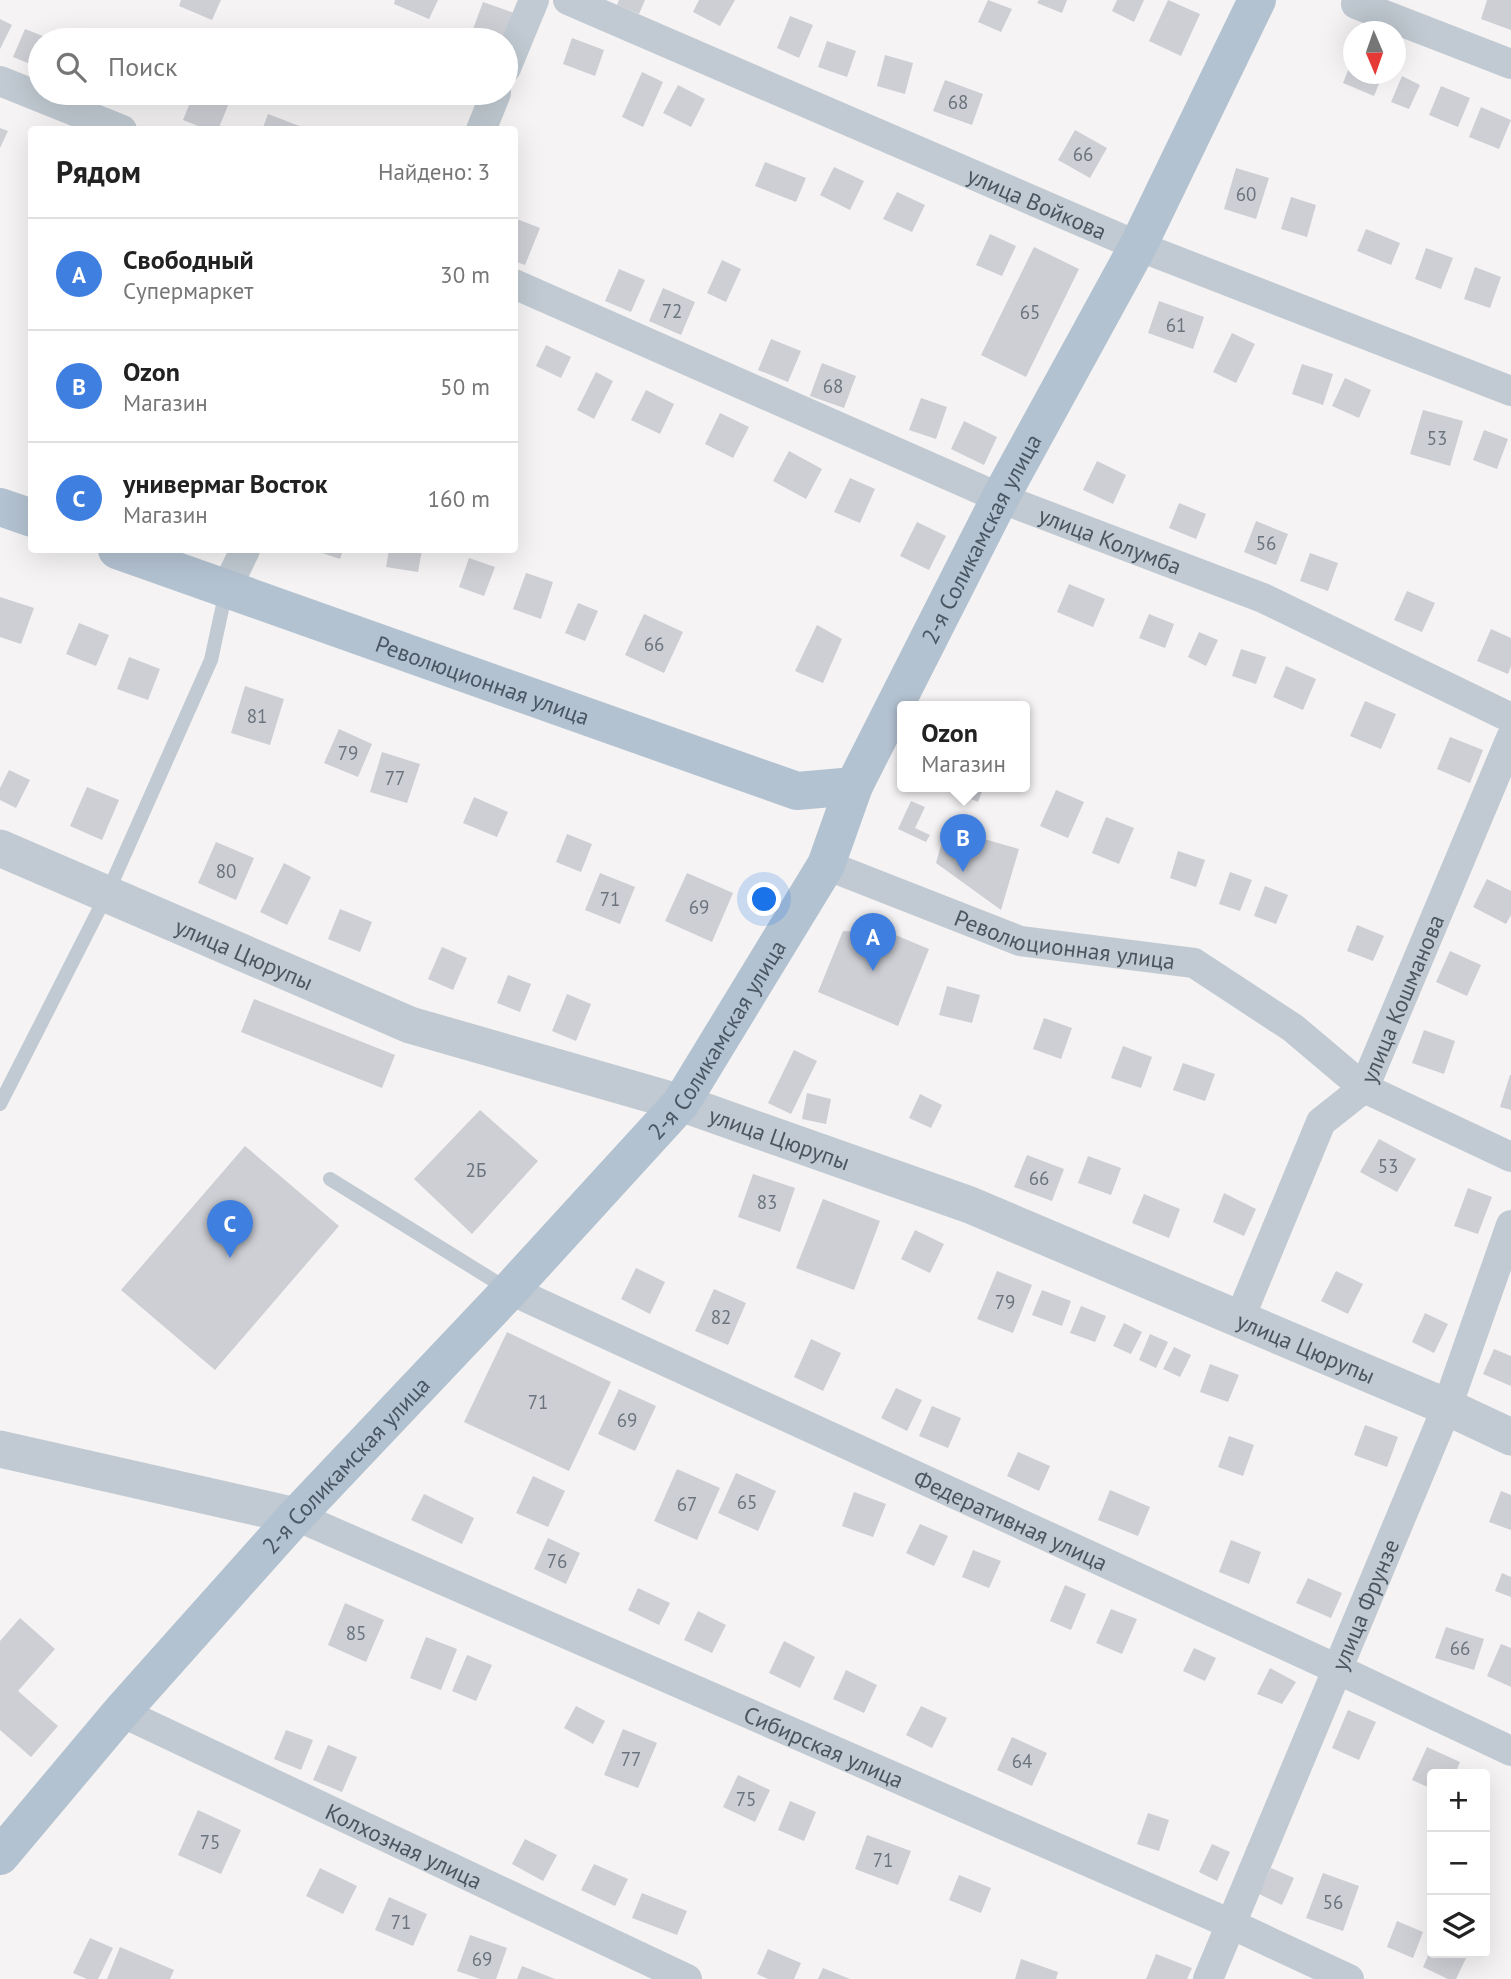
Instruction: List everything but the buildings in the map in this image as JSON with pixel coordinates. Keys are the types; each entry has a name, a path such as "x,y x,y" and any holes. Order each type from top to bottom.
{"main road":[{"name":"2-я Соликамская улица","path":"897,701 1000,498 1138,246 1257,0"},
{"path":"0,507 28,517"},
{"name":"Революционная улица","path":"125,553 797,791 854,786"},
{"name":"2-я Соликамская улица","path":"0,1856 121,1712 296,1516 510,1290 681,1103 826,865 854,786 897,701"}],"street":[{"path":"518,39 534,0"},
{"name":"улица Войкова","path":"568,0 1138,246 1511,391"},
{"path":"1356,4 1511,64"},
{"path":"0,81 28,92"},
{"path":"60,105 112,126"},
{"path":"483,126 491,105"},
{"name":"улица Колумба","path":"518,286 1000,498 1263,598 1511,718"},
{"path":"226,589 244,553"},
{"name":"улица Кошманова","path":"1239,1320 1321,1122 1364,1088 1511,738"},
{"name":"улица Цюрупы","path":"0,848 410,1025 681,1103 970,1205 1511,1437"},
{"name":"Революционная улица","path":"826,865 1020,941 1194,963 1293,1028 1364,1088 1511,1157"},
{"name":"улица Фрунзе","path":"1209,1979 1447,1408 1511,1225"},
{"name":"Федеративная улица","path":"510,1290 1511,1751"},
{"path":"0,1449 296,1516"},
{"name":"Сибирская улица","path":"296,1516 1231,1924 1349,1979"},
{"name":"Колхозная улица","path":"121,1712 688,1979"}],"lane":[{"path":"0,1104 107,894 211,660 226,589"},
{"path":"330,1179 510,1290"}],"place":[{"name":"Ozon","path":"963,872"},
{"name":"Свободный","path":"873,971"},
{"name":"универмаг Восток","path":"230,1258"}]}
